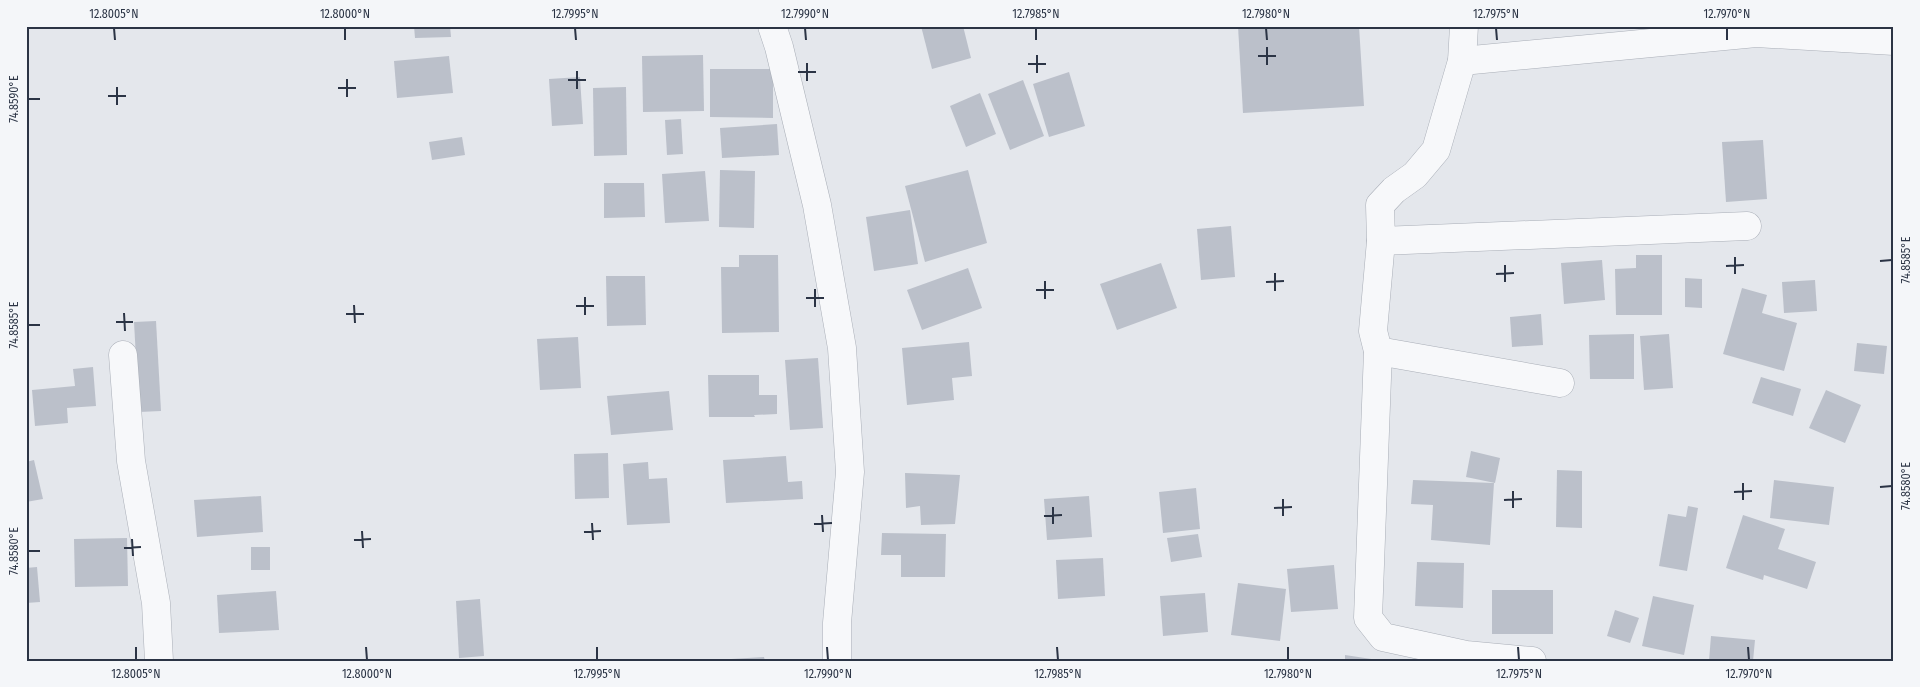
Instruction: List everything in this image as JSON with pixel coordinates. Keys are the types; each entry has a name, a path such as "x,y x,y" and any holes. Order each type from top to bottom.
{"street":[{"path":"772,26 779,47 817,205 842,348 850,472 837,623 837,661"},
{"path":"1464,26 1462,61 1436,150 1416,175 1394,190 1380,205 1381,242 1372,331 1378,350 1368,618 1383,636 1466,655 1532,661"},
{"path":"1462,61 1756,34 1894,41"},
{"path":"1381,242 1747,226"},
{"path":"1378,350 1560,383"},
{"path":"123,356 131,461 156,603 158,661"}],"building":[{"path":"414,26 450,26 451,37 415,38"},
{"path":"921,26 963,26 971,58 932,69"},
{"path":"1238,26 1359,26 1364,106 1243,113"},
{"path":"1473,26 1513,26 1513,28 1473,28"},
{"path":"703,55 704,111 643,112 642,56"},
{"path":"449,56 453,93 397,98 394,61"},
{"path":"710,69 773,69 773,118 710,117"},
{"path":"1069,72 1085,126 1049,137 1033,84"},
{"path":"580,77 583,124 552,126 549,79"},
{"path":"1023,80 1044,136 1010,150 988,94"},
{"path":"626,87 627,155 594,156 593,88"},
{"path":"980,93 996,134 966,147 950,106"},
{"path":"681,119 683,154 667,155 665,120"},
{"path":"777,124 779,155 722,158 720,128"},
{"path":"462,137 465,155 432,160 429,142"},
{"path":"1763,140 1767,199 1726,202 1722,142"},
{"path":"720,170 755,171 754,228 719,227"},
{"path":"968,170 987,243 925,262 905,186"},
{"path":"705,171 709,221 665,223 662,174"},
{"path":"604,183 644,183 645,217 604,218"},
{"path":"910,210 918,264 874,271 866,217"},
{"path":"1231,226 1235,277 1201,280 1197,229"},
{"path":"739,255 778,255 779,332 722,333 721,267 739,267"},
{"path":"1636,255 1662,255 1662,315 1616,315 1615,269 1636,268"},
{"path":"1602,260 1605,300 1564,304 1561,263"},
{"path":"1161,263 1177,308 1117,330 1100,284"},
{"path":"968,268 982,308 922,330 907,290"},
{"path":"606,276 645,276 646,325 607,326"},
{"path":"1685,278 1702,279 1702,308 1685,307"},
{"path":"1815,280 1817,311 1784,313 1782,282"},
{"path":"1742,288 1767,295 1762,313 1797,323 1784,371 1723,354"},
{"path":"1541,314 1543,345 1512,347 1510,317"},
{"path":"156,321 161,411 139,412 134,322"},
{"path":"1634,334 1634,379 1590,379 1589,335"},
{"path":"1669,334 1673,388 1644,390 1640,336"},
{"path":"578,337 581,388 540,390 537,339"},
{"path":"969,342 972,376 952,378 954,400 907,405 902,348"},
{"path":"1857,343 1887,346 1884,374 1854,371"},
{"path":"818,358 823,428 790,430 785,360"},
{"path":"93,367 96,406 67,408 68,423 35,426 32,390 75,386 73,369"},
{"path":"708,375 759,375 759,395 777,395 777,414 754,415 755,417 709,417"},
{"path":"1761,377 1801,389 1793,416 1752,403"},
{"path":"1826,390 1861,405 1845,443 1809,428"},
{"path":"669,391 673,430 611,435 607,396"},
{"path":"1471,451 1500,458 1495,483 1466,477"},
{"path":"608,453 609,498 575,499 574,454"},
{"path":"786,456 788,482 802,481 803,499 726,503 723,460"},
{"path":"34,460 43,499 26,502 26,462"},
{"path":"648,462 649,479 667,478 670,523 627,525 623,464"},
{"path":"1557,470 1582,471 1582,528 1556,527"},
{"path":"905,473 960,475 955,524 921,525 920,506 906,508"},
{"path":"1413,480 1494,483 1490,545 1431,540 1433,505 1411,504"},
{"path":"1774,480 1834,487 1829,525 1770,518"},
{"path":"1196,488 1200,529 1163,533 1159,492"},
{"path":"261,496 263,532 197,537 194,500"},
{"path":"1089,496 1092,537 1047,540 1044,499"},
{"path":"1688,506 1698,508 1687,571 1659,566 1668,514 1686,517"},
{"path":"1743,515 1785,529 1778,549 1816,562 1807,589 1764,575 1763,580 1726,568"},
{"path":"882,533 946,534 945,577 901,577 901,555 881,555"},
{"path":"1198,534 1202,557 1171,562 1167,538"},
{"path":"127,538 128,586 75,587 74,539"},
{"path":"251,547 270,547 270,570 251,570"},
{"path":"1103,558 1105,596 1058,599 1056,560"},
{"path":"1417,562 1464,563 1463,608 1415,606"},
{"path":"1334,565 1338,609 1291,612 1287,569"},
{"path":"37,567 40,602 26,603 26,568"},
{"path":"1238,583 1286,589 1280,641 1231,635"},
{"path":"1492,590 1553,590 1553,634 1492,634"},
{"path":"276,591 279,630 219,633 217,595"},
{"path":"1205,593 1208,632 1163,636 1160,596"},
{"path":"1653,596 1694,605 1684,655 1642,646"},
{"path":"480,599 484,656 459,658 456,601"},
{"path":"1615,610 1639,618 1630,643 1607,636"},
{"path":"1711,636 1755,640 1753,661 1709,661"},
{"path":"1345,655 1378,660 1378,661 1345,661"},
{"path":"764,657 765,661 732,661 731,659"}]}
